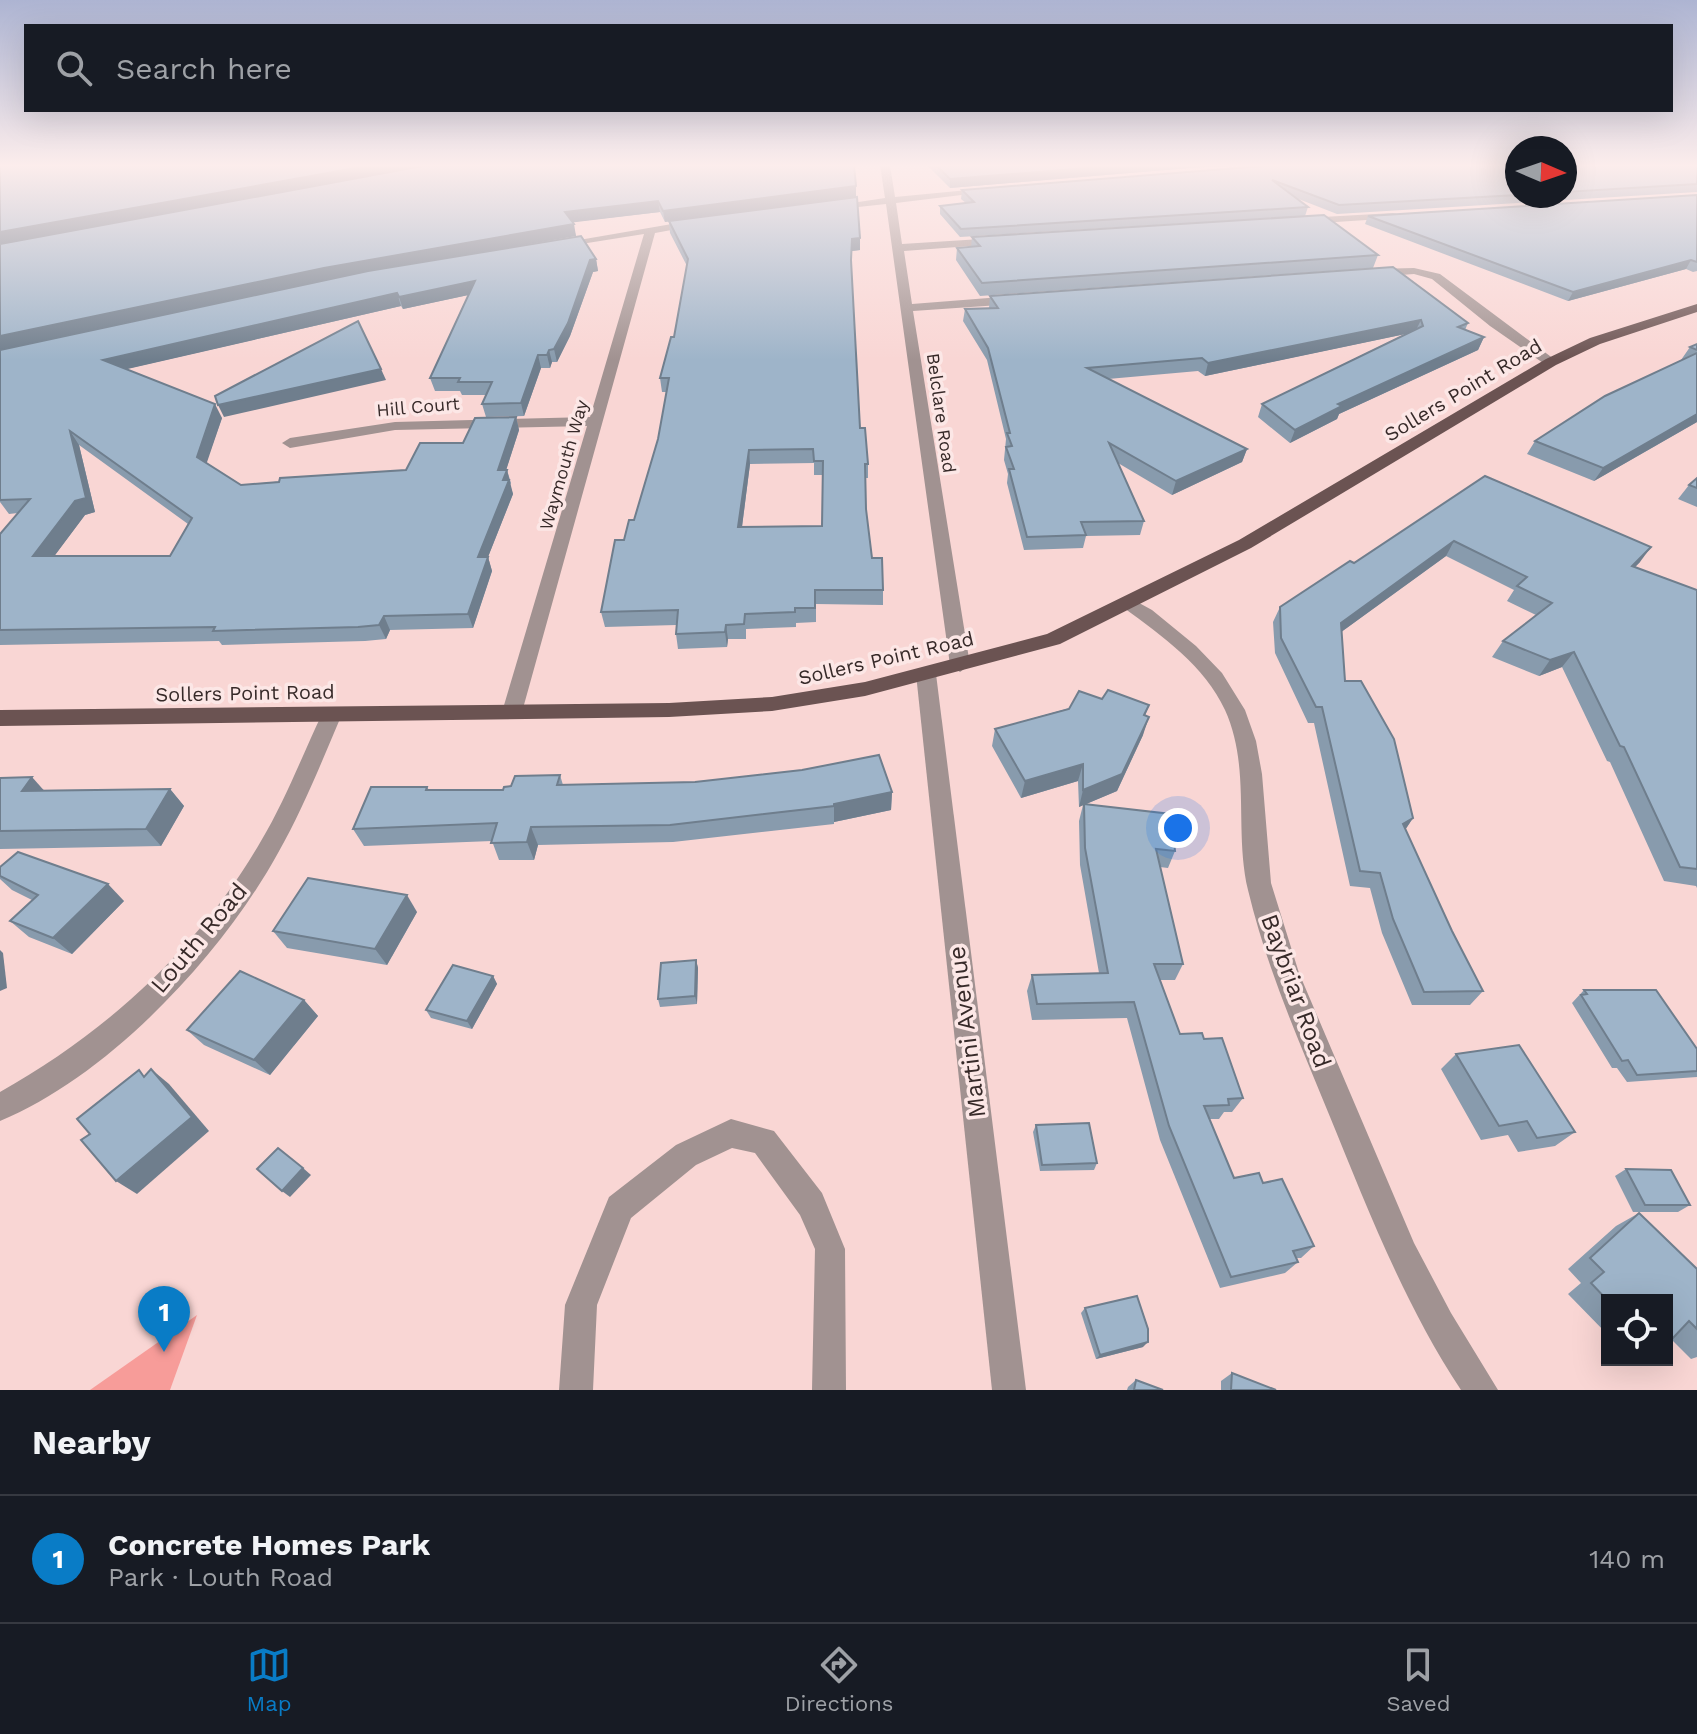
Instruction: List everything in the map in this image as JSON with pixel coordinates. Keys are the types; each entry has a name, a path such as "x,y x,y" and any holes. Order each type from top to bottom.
{"main road":[{"name":"Sollers Point Road","path":"0,718 669,710 772,704 865,689 1053,639 1130,604 1335,493 1551,362 1595,341 1697,308"}],"street":[{"path":"550,246 646,230"},
{"name":"Waymouth Way","path":"512,712 651,230"},
{"name":"Belclare Road","path":"896,230 960,665"},
{"path":"898,248 1011,240"},
{"path":"1354,274 1414,271 1436,276 1494,323 1551,362"},
{"path":"908,308 1023,299"},
{"name":"Hill Court","path":"290,443 395,426 598,421"},
{"name":"Baybriar Road","path":"1130,604 1171,633 1199,660 1236,712 1247,748 1258,884 1293,998 1375,1189 1424,1291 1466,1369 1481,1390"},
{"name":"Martini Avenue","path":"926,674 1009,1390"},
{"name":"Louth Road","path":"0,1107 101,1043 174,975 229,909 269,848 332,714"},
{"path":"576,1390 581,1305 620,1208 686,1155 731,1133 764,1141 811,1204 830,1249 829,1390"}],"shaded area":[{"path":"197,1315 170,1390 90,1390"}],"building":[{"path":"77,230 541,230 324,268 0,336 0,244"},
{"path":"673,230 859,230 860,238 852,239 851,260 860,428 865,428 868,464 865,464 866,509 872,558 882,558 883,590 815,590 815,608 745,614 744,624 726,625 725,632 676,634 678,610 601,612 615,540 624,540 629,520 634,520 658,439 669,378 660,378 671,337 674,337 688,259","holes":["813,449 814,461 823,461 822,526 738,527 749,450"]},
{"path":"1086,230 1344,230 1378,255 982,283 957,248 980,246 972,237"},
{"path":"1405,230 1697,230 1697,262 1691,260 1573,292"},
{"path":"581,236 596,259 590,260 568,323 554,349 549,350 547,355 538,355 521,403 482,404 492,382 430,378 475,281 399,297 397,293 103,360 215,404 197,457 241,485 279,482 280,478 406,470 420,443 463,443 475,418 516,417 498,470 507,470 503,480 509,480 478,557 488,557 468,614 384,616 379,625 358,627 213,631 215,627 0,630 0,534 30,499 0,500 0,350 368,271","holes":["70,431 192,518 170,556 33,556 75,501 86,498"]},
{"path":"1393,267 1468,323 1458,327 1484,337 1338,404 1342,406 1295,430 1262,404 1423,326 1421,320 1208,363 1202,358 1087,368 1247,449 1176,481 1109,443 1144,521 1081,522 1086,535 1027,537 1009,469 1014,469 1006,447 1012,446 1007,433 1010,433 988,348 965,309 998,308 990,296"},
{"path":"358,321 381,369 218,405 215,396"},
{"path":"1697,353 1697,414 1603,468 1535,441 1605,396"},
{"path":"1485,476 1651,547 1632,566 1697,590 1697,869 1680,867 1624,747 1620,746 1574,652 1550,660 1503,641 1552,603 1517,586 1527,577 1454,541 1341,623 1345,681 1361,681 1394,739 1413,818 1403,824 1483,991 1424,992 1393,919 1380,873 1360,871 1322,707 1316,707 1281,638 1280,607 1350,561 1354,563"},
{"path":"1108,690 1149,705 1144,715 1149,717 1122,774 1083,790 1083,764 1025,781 995,729 1069,709 1079,691 1102,699"},
{"path":"879,755 892,792 834,806 670,825 531,827 527,842 491,843 497,823 353,829 371,787 503,790 511,786 515,776 560,775 557,785 695,782 802,770"},
{"path":"32,777 22,791 170,789 146,829 0,831 0,778"},
{"path":"1084,804 1171,814 1175,851 1156,849 1183,964 1154,964 1180,1034 1202,1033 1204,1039 1222,1038 1243,1098 1228,1099 1229,1105 1204,1106 1234,1178 1259,1173 1263,1183 1282,1179 1314,1246 1293,1251 1298,1262 1231,1277 1169,1126 1134,1002 1037,1004 1032,975 1108,973 1085,848"},
{"path":"18,852 108,884 53,938 10,921 38,895 0,876 0,867"},
{"path":"308,878 407,895 375,949 273,931"},
{"path":"696,960 695,996 658,999 661,963"},
{"path":"453,965 493,976 467,1021 426,1010"},
{"path":"240,971 304,1000 254,1060 187,1030"},
{"path":"1584,990 1656,990 1697,1049 1697,1071 1637,1075 1628,1060 1622,1061 1581,995 1587,994"},
{"path":"1519,1045 1575,1132 1537,1138 1527,1121 1499,1126 1456,1054"},
{"path":"151,1069 192,1117 116,1181 81,1140 90,1134 77,1119 139,1070 144,1077"},
{"path":"1089,1123 1097,1163 1042,1165 1036,1125"},
{"path":"278,1148 303,1168 282,1191 257,1169"},
{"path":"1626,1169 1671,1170 1690,1205 1645,1205"},
{"path":"1639,1213 1697,1269 1697,1329 1689,1321 1673,1338 1673,1294 1601,1294 1591,1283 1604,1272 1590,1258"},
{"path":"1137,1296 1148,1329 1148,1342 1100,1355 1085,1308"},
{"path":"1232,1373 1276,1390 1231,1390"},
{"path":"1136,1380 1163,1390 1134,1390"}],"place":[{"name":"Concrete Homes Park","path":"164,1352"}]}
